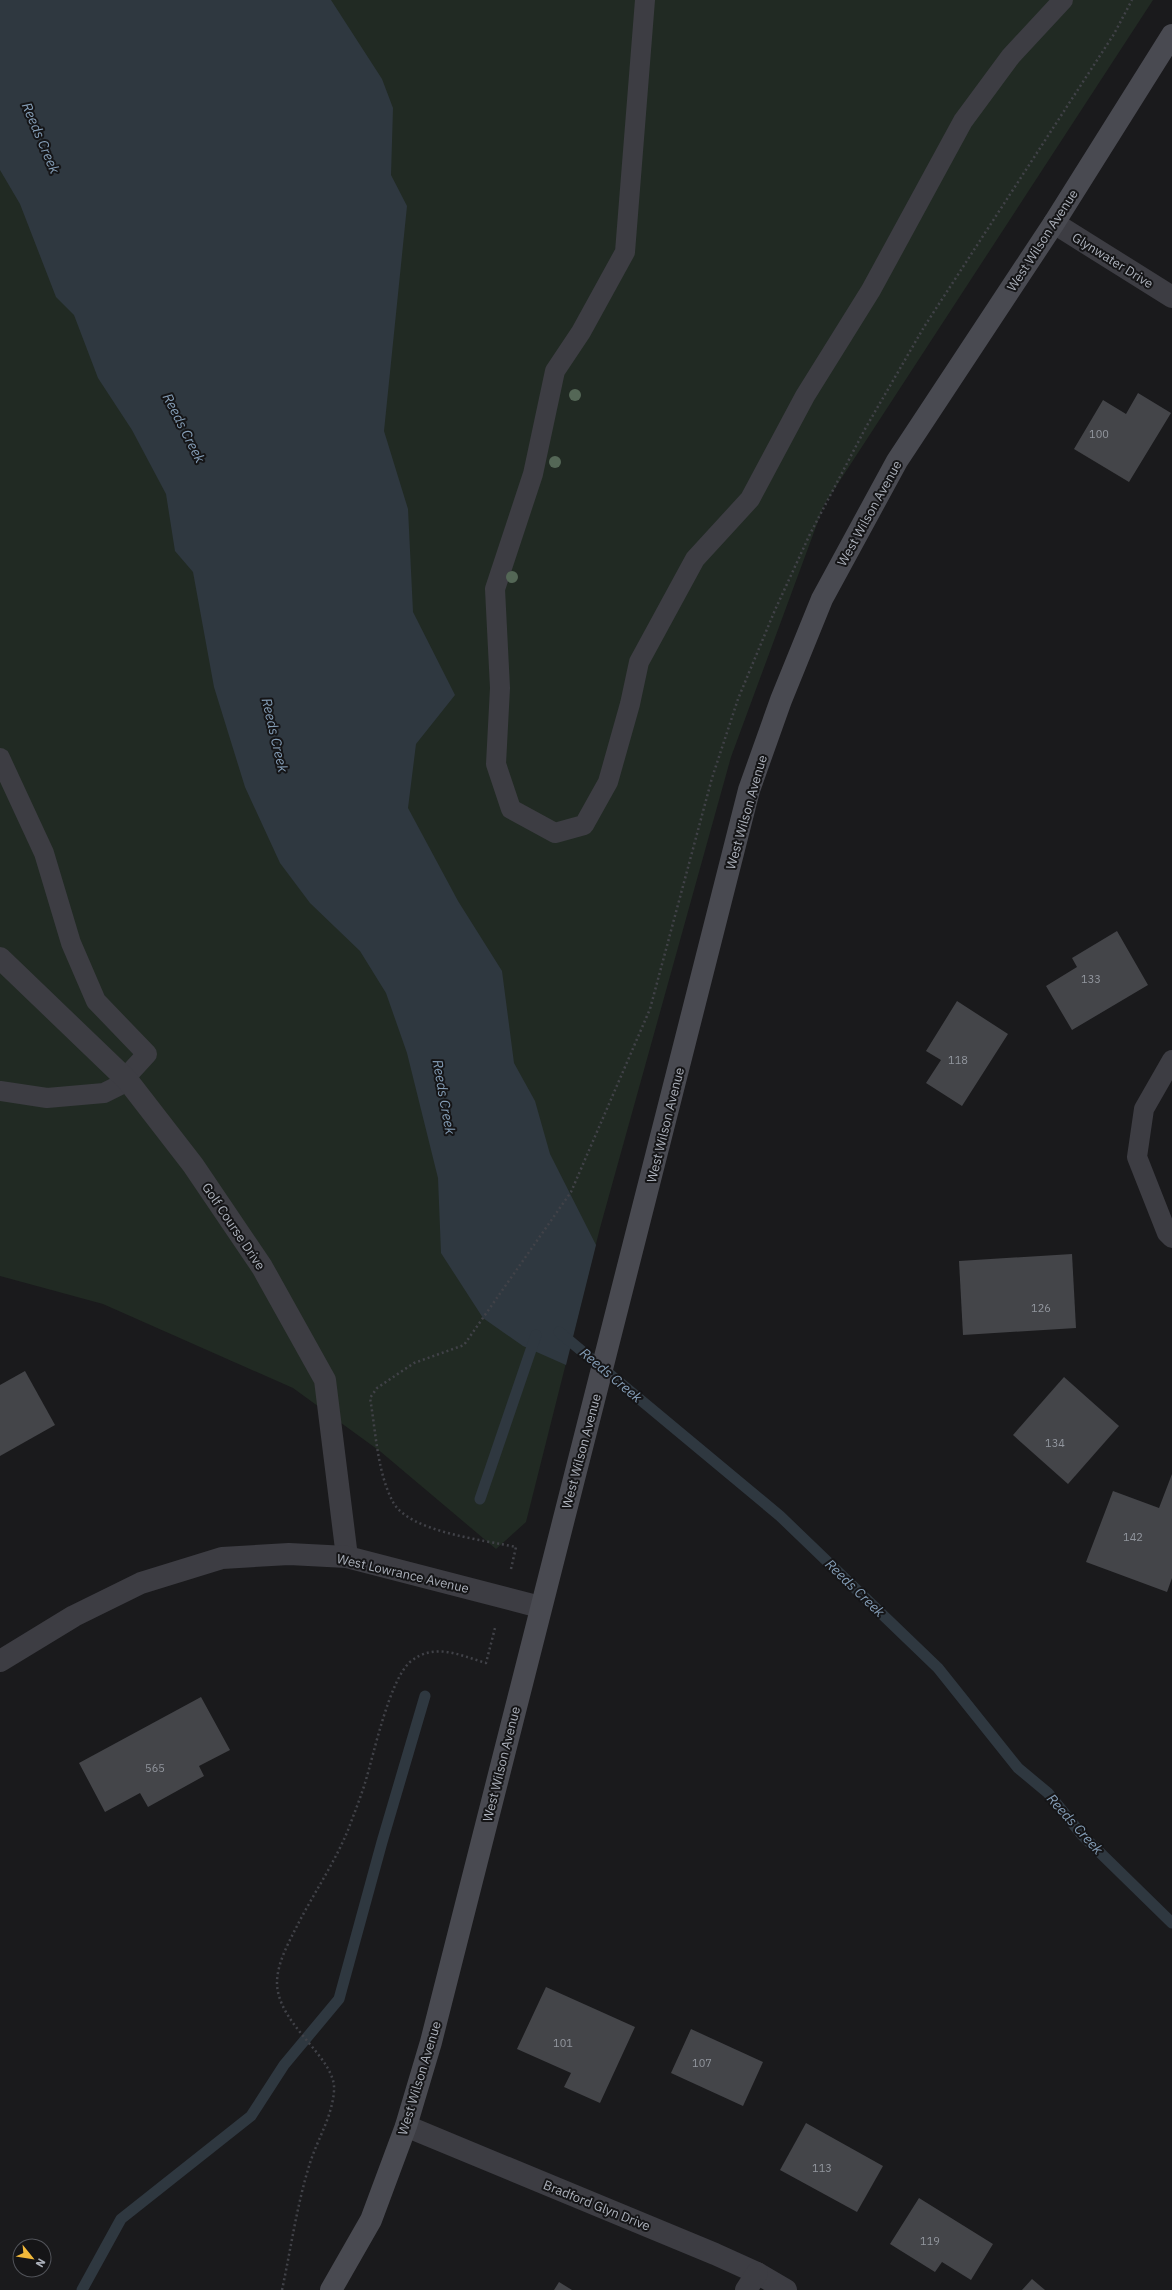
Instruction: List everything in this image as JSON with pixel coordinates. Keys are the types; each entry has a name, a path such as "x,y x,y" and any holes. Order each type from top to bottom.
{"street":[{"name":"West Wilson Avenue","path":"331,2290 371,2220 406,2126 431,2042 540,1607 587,1430 749,790 781,700 816,614 897,461 1054,223 1172,35"},
{"name":"Glynwater Drive","path":"1054,223 1172,297"},
{"name":"Golf Course Drive","path":"0,958 127,1079 194,1165 262,1267 324,1380 347,1557"},
{"name":"West Lowrance Avenue","path":"0,1661 74,1616 141,1583 215,1560 289,1554 347,1557 540,1607"},
{"name":"Bradford Glyn Drive","path":"406,2126 715,2254 751,2282 786,2290"}],"lane":[{"path":"645,0 625,252 581,332 555,371 533,474 495,589 500,688 496,764 511,809 555,833 584,825 608,782 630,704 639,662 695,559 750,499 805,396 871,290 963,121 1011,56 1062,0"},
{"path":"0,758 44,853 71,944 96,1001 147,1054 127,1079 104,1093 47,1098 0,1091"},
{"path":"1172,1060 1144,1109 1137,1157 1167,1233 1172,1238"}],"path":[{"path":"513,1558 516,1547 433,1529 413,1521 394,1504 384,1480 370,1398 377,1388 414,1363 464,1345 571,1192 583,1162"},
{"path":"282,2290 310,2163 332,2109 334,2087 327,2067 294,2025 281,2004 277,1982 282,1956 347,1832 364,1786 395,1684 408,1664 423,1652 444,1651 486,1663 496,1624"}],"shaded area":[{"path":"0,0 1153,0 824,505 731,757 600,1228 526,1522 496,1549 381,1452 293,1388 103,1304 0,1276"}],"water":[{"path":"0,0 331,0 382,79 393,108 391,175 407,206 384,431 408,509 413,612 455,695 416,744 408,808 458,901 502,971 514,1063 535,1101 550,1154 596,1245 566,1365 523,1346 483,1318 441,1253 438,1178 407,1053 386,993 360,951 310,903 280,863 245,787 214,687 193,572 175,551 166,494 132,430 98,378 74,315 56,297 20,204 0,170"}],"building":[{"path":"1138,393 1171,413 1129,482 1074,449 1103,400 1126,414"},
{"path":"1117,931 1148,985 1072,1030 1046,986 1077,967 1072,958"},
{"path":"957,1001 1008,1034 962,1106 926,1083 941,1060 926,1051"},
{"path":"1072,1254 1076,1328 963,1335 959,1261"},
{"path":"25,1371 55,1425 0,1456 0,1385"},
{"path":"1064,1377 1119,1426 1068,1484 1013,1435"},
{"path":"1172,1474 1172,1578 1167,1592 1086,1562 1113,1491 1159,1508"},
{"path":"201,1697 230,1750 199,1766 204,1776 148,1807 140,1793 105,1812 79,1763"},
{"path":"546,1987 635,2027 600,2103 564,2087 571,2073 517,2049"},
{"path":"691,2029 763,2062 743,2106 671,2073"},
{"path":"806,2123 883,2166 857,2212 780,2170"},
{"path":"919,2198 993,2244 971,2280 942,2262 935,2272 890,2244"},
{"path":"1032,2279 1045,2290 1022,2290"},
{"path":"559,2282 572,2290 554,2290"}],"waterway":[{"name":"Reeds Creek","path":"559,1332 780,1516 938,1668 1018,1768 1048,1793 1082,1835 1172,1923"},
{"path":"480,1499 536,1335"},
{"path":"82,2290 121,2219 251,2116 284,2065 339,1999 382,1842 425,1696"}]}
